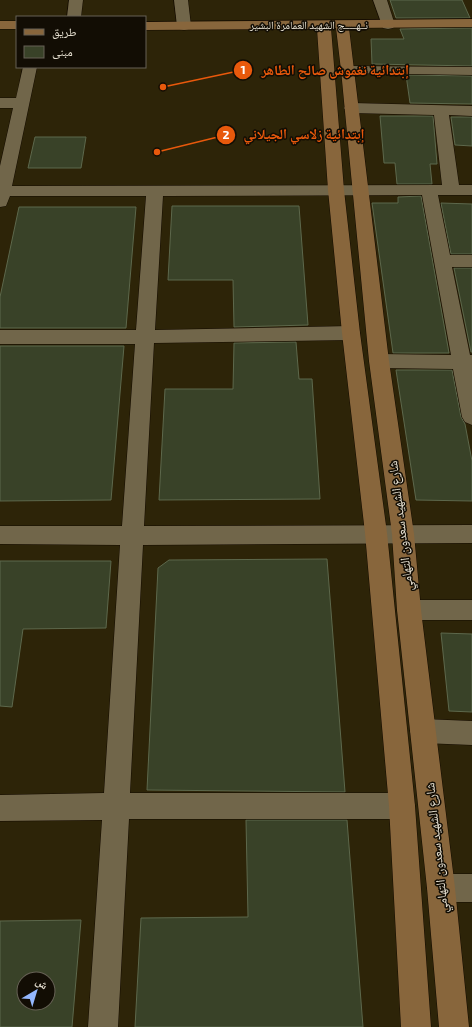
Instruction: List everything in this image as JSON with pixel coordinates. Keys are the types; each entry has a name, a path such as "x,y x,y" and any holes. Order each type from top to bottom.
{"street":[{"path":"74,16 76,0"},
{"path":"181,0 184,26"},
{"path":"380,0 388,25"},
{"name":"نــهـــــج الشهيد العمامرة البشير","path":"146,34 333,29 388,25 472,24"},
{"path":"0,25 16,25"},
{"name":"نــهـــــج الشهيد العمامرة البشير","path":"146,26 472,32"},
{"name":"شارع الشهيد سعدون التهامي","path":"333,29 348,70 379,361 403,534 409,610 441,888 454,1027"},
{"name":"شارع الشهيد سعدون التهامي","path":"333,29 336,190 351,333 376,533 402,806 416,1027"},
{"path":"0,35 16,35"},
{"path":"30,68 1,195 155,190 472,190"},
{"path":"348,70 472,70"},
{"path":"0,103 21,103"},
{"path":"352,108 472,111"},
{"path":"441,111 451,190"},
{"path":"104,1027 132,537 155,190"},
{"path":"429,190 442,261 467,362 472,417"},
{"path":"442,261 472,261"},
{"path":"0,336 145,337 351,333"},
{"path":"379,361 467,362"},
{"path":"0,535 132,537 376,533 472,534"},
{"path":"409,610 472,610"},
{"path":"423,731 472,733"},
{"path":"0,808 116,806 402,806"},
{"path":"441,888 472,888"}],"building":[{"path":"390,0 462,0 470,18 396,18"},
{"path":"472,28 472,66 372,64 371,39 404,39 400,29"},
{"path":"406,75 472,76 472,104 410,103"},
{"path":"380,116 433,116 437,164 430,164 432,184 397,184 395,163 384,163"},
{"path":"451,117 472,117 472,146 455,145"},
{"path":"35,137 86,137 81,168 28,168"},
{"path":"421,196 449,353 393,353 372,203 398,203 398,197"},
{"path":"441,203 472,204 472,254 451,254"},
{"path":"172,206 299,206 308,325 234,327 233,280 168,280"},
{"path":"19,207 136,207 126,328 0,328 0,297"},
{"path":"454,268 472,268 472,352 471,352"},
{"path":"296,342 299,379 312,379 320,499 159,500 165,389 233,389 234,343"},
{"path":"0,346 124,346 111,500 0,501"},
{"path":"396,370 452,370 461,417 465,424 472,461 472,501 416,500"},
{"path":"327,559 345,792 147,790 158,568 169,560"},
{"path":"0,561 111,561 106,628 23,629 12,707 0,706"},
{"path":"441,633 472,634 472,712 449,711"},
{"path":"246,820 347,820 363,1027 135,1027 141,918 248,917"},
{"path":"81,920 72,1027 0,1027 0,921"}],"place":[{"name":"إبتدائية نغموش صالح الطاهر","path":"163,87"},
{"name":"إبتدائية زلاسي الجيلاني","path":"157,152"}]}
